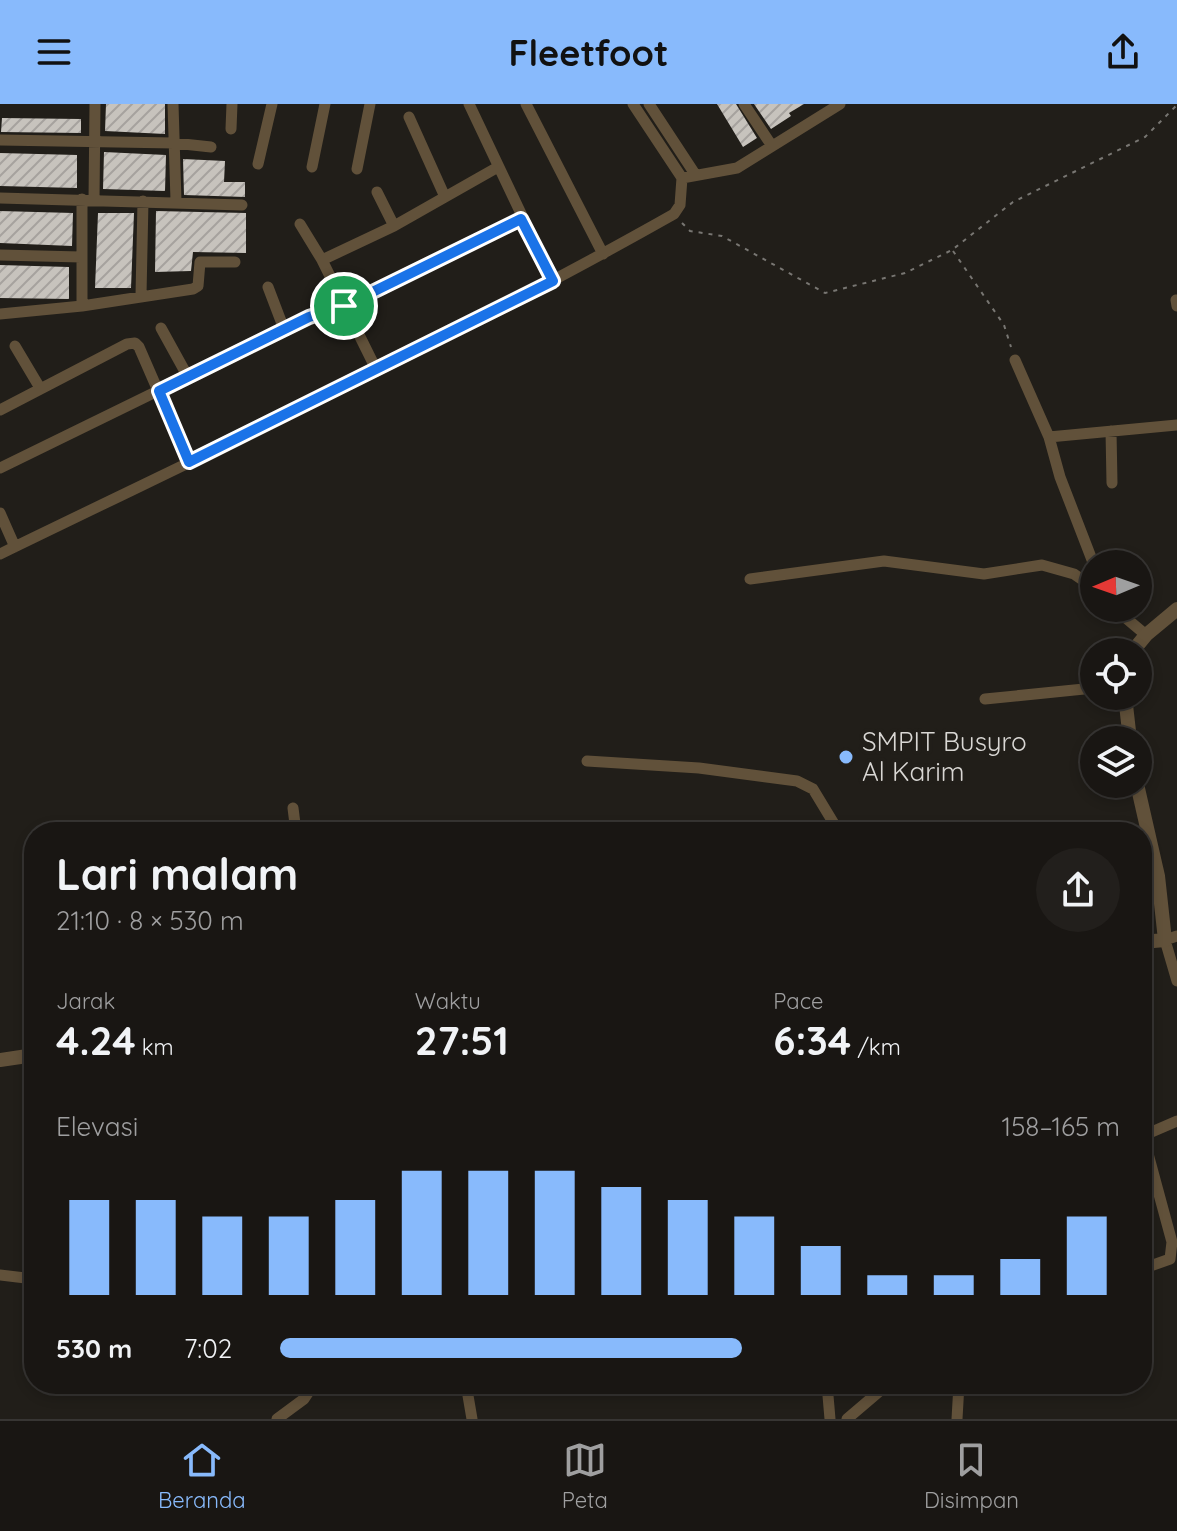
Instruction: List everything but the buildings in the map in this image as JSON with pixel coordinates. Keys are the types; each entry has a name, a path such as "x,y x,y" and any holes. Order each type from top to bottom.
{"street":[{"path":"82,306 81,257 94,143 95,104"},
{"path":"173,104 176,201"},
{"path":"231,129 232,104"},
{"path":"258,164 272,104"},
{"path":"312,167 325,104"},
{"path":"357,169 370,104"},
{"path":"469,104 553,281"},
{"path":"526,104 603,254"},
{"path":"0,554 377,371 553,281 674,214 680,205 682,178 633,104"},
{"path":"649,104 695,174"},
{"path":"744,104 772,146"},
{"path":"682,178 737,168 822,109 840,104"},
{"path":"409,117 445,197"},
{"path":"0,140 174,143 211,147"},
{"path":"322,260 394,226 498,167"},
{"path":"377,192 394,226"},
{"path":"0,198 242,205"},
{"path":"141,295 143,201"},
{"path":"0,468 309,317 344,306 521,219"},
{"path":"300,224 322,260 377,371"},
{"path":"0,255 81,257"},
{"path":"0,314 82,306 193,289 198,286 200,262 235,262"},
{"path":"268,287 284,329"},
{"path":"161,328 188,377"},
{"path":"0,410 127,344 135,343 189,462"},
{"path":"15,346 40,388"},
{"path":"1015,360 1049,437 1060,477 1088,550"},
{"path":"1049,437 1177,425"},
{"path":"1111,431 1112,483"},
{"path":"0,513 15,547"},
{"path":"750,579 884,561 984,574 1042,565 1080,578"},
{"path":"1144,638 1177,609"},
{"path":"1131,622 1146,635"},
{"path":"985,699 1080,689"},
{"path":"587,761 699,768 797,781 813,789 833,822"},
{"path":"1140,798 1146,822"},
{"path":"293,808 295,822"},
{"path":"1152,850 1177,981"},
{"path":"0,1060 24,1056"},
{"path":"1152,1132 1177,1121"},
{"path":"1152,1171 1172,1242 1173,1258 1152,1265"},
{"path":"0,1275 24,1278"},
{"path":"277,1419 307,1394"},
{"path":"468,1394 472,1419"},
{"path":"828,1394 830,1419"},
{"path":"847,1419 876,1394"},
{"path":"957,1419 958,1394"}],"path":[{"path":"690,231 722,236 825,293 905,273 952,250 1013,202 1145,137 1177,105"},
{"path":"952,250 1004,325 1015,360"}],"place":[{"name":"SMPIT Busyro Al Karim","path":"846,757"}],"route":[{"path":"521,219 553,281 189,462 159,391 309,317 344,306 521,219"}]}
